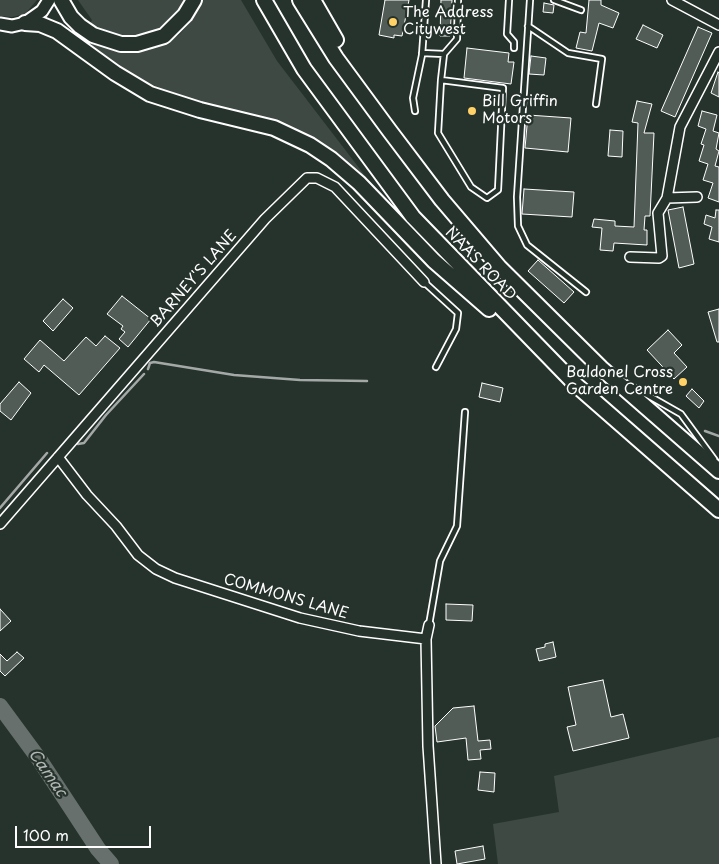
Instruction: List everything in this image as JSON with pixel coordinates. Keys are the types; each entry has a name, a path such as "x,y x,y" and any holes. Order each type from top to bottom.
{"highway":[{"path":"61,0 71,17 93,35 121,44 143,42 164,36 185,15 194,0"},
{"name":"NAAS ROAD","path":"264,0 304,68 413,217 576,385 719,510"},
{"name":"NAAS ROAD","path":"300,0 336,58 389,130 442,200 500,268 601,368 719,471"},
{"path":"313,0 389,130"},
{"path":"19,24 40,24 57,31 115,73 150,94 200,110 274,128 324,154 360,183 434,261 576,385"}],"main road":[{"path":"0,33 42,11 49,0"},
{"path":"0,24 19,24"}],"street":[{"path":"672,0 719,25"},
{"path":"630,257 660,258 662,256 658,213 667,198 680,127 719,52"},
{"name":"BARNEY'S LANE","path":"0,524 265,219 307,178 317,178 334,187 424,282"},
{"path":"667,198 697,197"},
{"name":"COMMONS LANE","path":"58,457 87,495 116,526 138,555 156,569 175,578 300,618 352,630 426,640"},
{"path":"429,625 426,640 428,746 436,864"}],"lane":[{"path":"415,111 413,98 422,53 426,0"},
{"path":"441,80 503,88 498,190 487,198 471,187 438,133 441,80 444,54 457,39 458,0"},
{"path":"509,0 507,34 514,42 514,48"},
{"path":"530,0 517,197 518,226 527,245 586,292"},
{"path":"554,0 581,10"},
{"path":"528,26 568,53 602,59 596,104"},
{"path":"422,53 444,54"},
{"path":"424,282 458,313 456,329 436,367"},
{"path":"601,368 681,414 719,466"},
{"path":"429,625 440,561 457,526 465,412"}],"shaded area":[{"path":"0,0 37,0 25,14 12,17 0,16"},
{"path":"78,0 188,0 186,6 162,29 148,36 132,38 104,33 90,24 92,20"},
{"path":"202,0 241,0 277,61 376,190 339,157 302,134 161,93 137,81 86,45 91,40 117,51 160,46 179,35 193,19"},
{"path":"719,737 719,864 498,864 493,824 559,812 554,776"}],"building":[{"name":"The Address Citywest","path":"385,0 409,0 402,36 394,35 394,38 379,35"},
{"path":"441,0 452,0 450,36 440,36"},
{"path":"589,0 601,0 601,5 619,13 613,28 599,23 592,51 576,48 580,32 586,33"},
{"path":"544,3 554,5 553,13 543,12"},
{"path":"643,25 663,35 657,48 636,39"},
{"path":"698,27 712,33 675,117 661,111"},
{"path":"467,48 509,53 508,62 514,62 511,84 464,78"},
{"path":"531,56 546,58 544,75 529,74"},
{"path":"719,73 719,97 711,93"},
{"path":"637,101 652,104 644,133 654,133 650,216 645,216 644,230 647,230 647,245 614,243 613,251 600,250 602,228 592,227 594,219 615,221 615,226 634,227 638,123 632,122"},
{"path":"702,111 717,115 713,131 719,133 716,149 719,151 715,166 719,167 719,202 708,198 713,183 703,180 708,164 699,161 704,145 701,144 706,129 698,126"},
{"path":"528,115 571,118 568,152 525,148"},
{"path":"610,130 623,131 622,157 608,156"},
{"path":"524,189 574,192 572,217 522,214"},
{"path":"683,207 694,264 679,268 668,210"},
{"path":"716,210 719,210 719,242 709,239 712,227 704,224 706,215 715,218"},
{"path":"538,260 574,292 564,303 528,271"},
{"path":"122,296 151,319 128,347 119,339 125,332 121,329 123,326 107,314"},
{"path":"63,299 73,308 53,331 43,321"},
{"path":"719,309 719,342 717,342 708,312"},
{"path":"668,330 682,345 674,353 687,367 674,379 647,350"},
{"path":"105,336 120,348 79,395 44,365 39,372 24,359 40,340 64,361 86,337 96,346"},
{"path":"19,382 31,393 11,420 0,411 0,404"},
{"path":"482,383 503,388 500,402 479,397"},
{"path":"692,389 704,401 699,408 686,396"},
{"path":"446,604 473,605 472,621 446,620"},
{"path":"0,609 11,621 0,631"},
{"path":"553,642 556,657 539,661 536,649 545,647 545,644"},
{"path":"17,652 24,658 5,676 0,671 0,654 7,661"},
{"path":"603,680 611,717 623,714 629,738 573,751 567,727 576,725 568,687"},
{"path":"474,706 478,741 490,740 491,749 480,750 481,759 468,760 466,738 437,742 435,726 453,708"},
{"path":"480,772 495,773 494,792 478,790"},
{"path":"483,846 485,859 457,864 455,851"}],"waterway":[{"path":"148,369 150,363 154,362 234,375 300,380 367,381"},
{"path":"78,444 84,443 106,415 144,374"},
{"path":"705,431 719,436"},
{"path":"0,508 47,453"},
{"name":"Camac","path":"0,706 39,759 98,849 111,864"}],"place":[{"name":"The Address Citywest","path":"393,22"},
{"name":"Bill Griffin Motors","path":"472,111"},
{"name":"Baldonel Cross Garden Centre","path":"683,382"}]}
